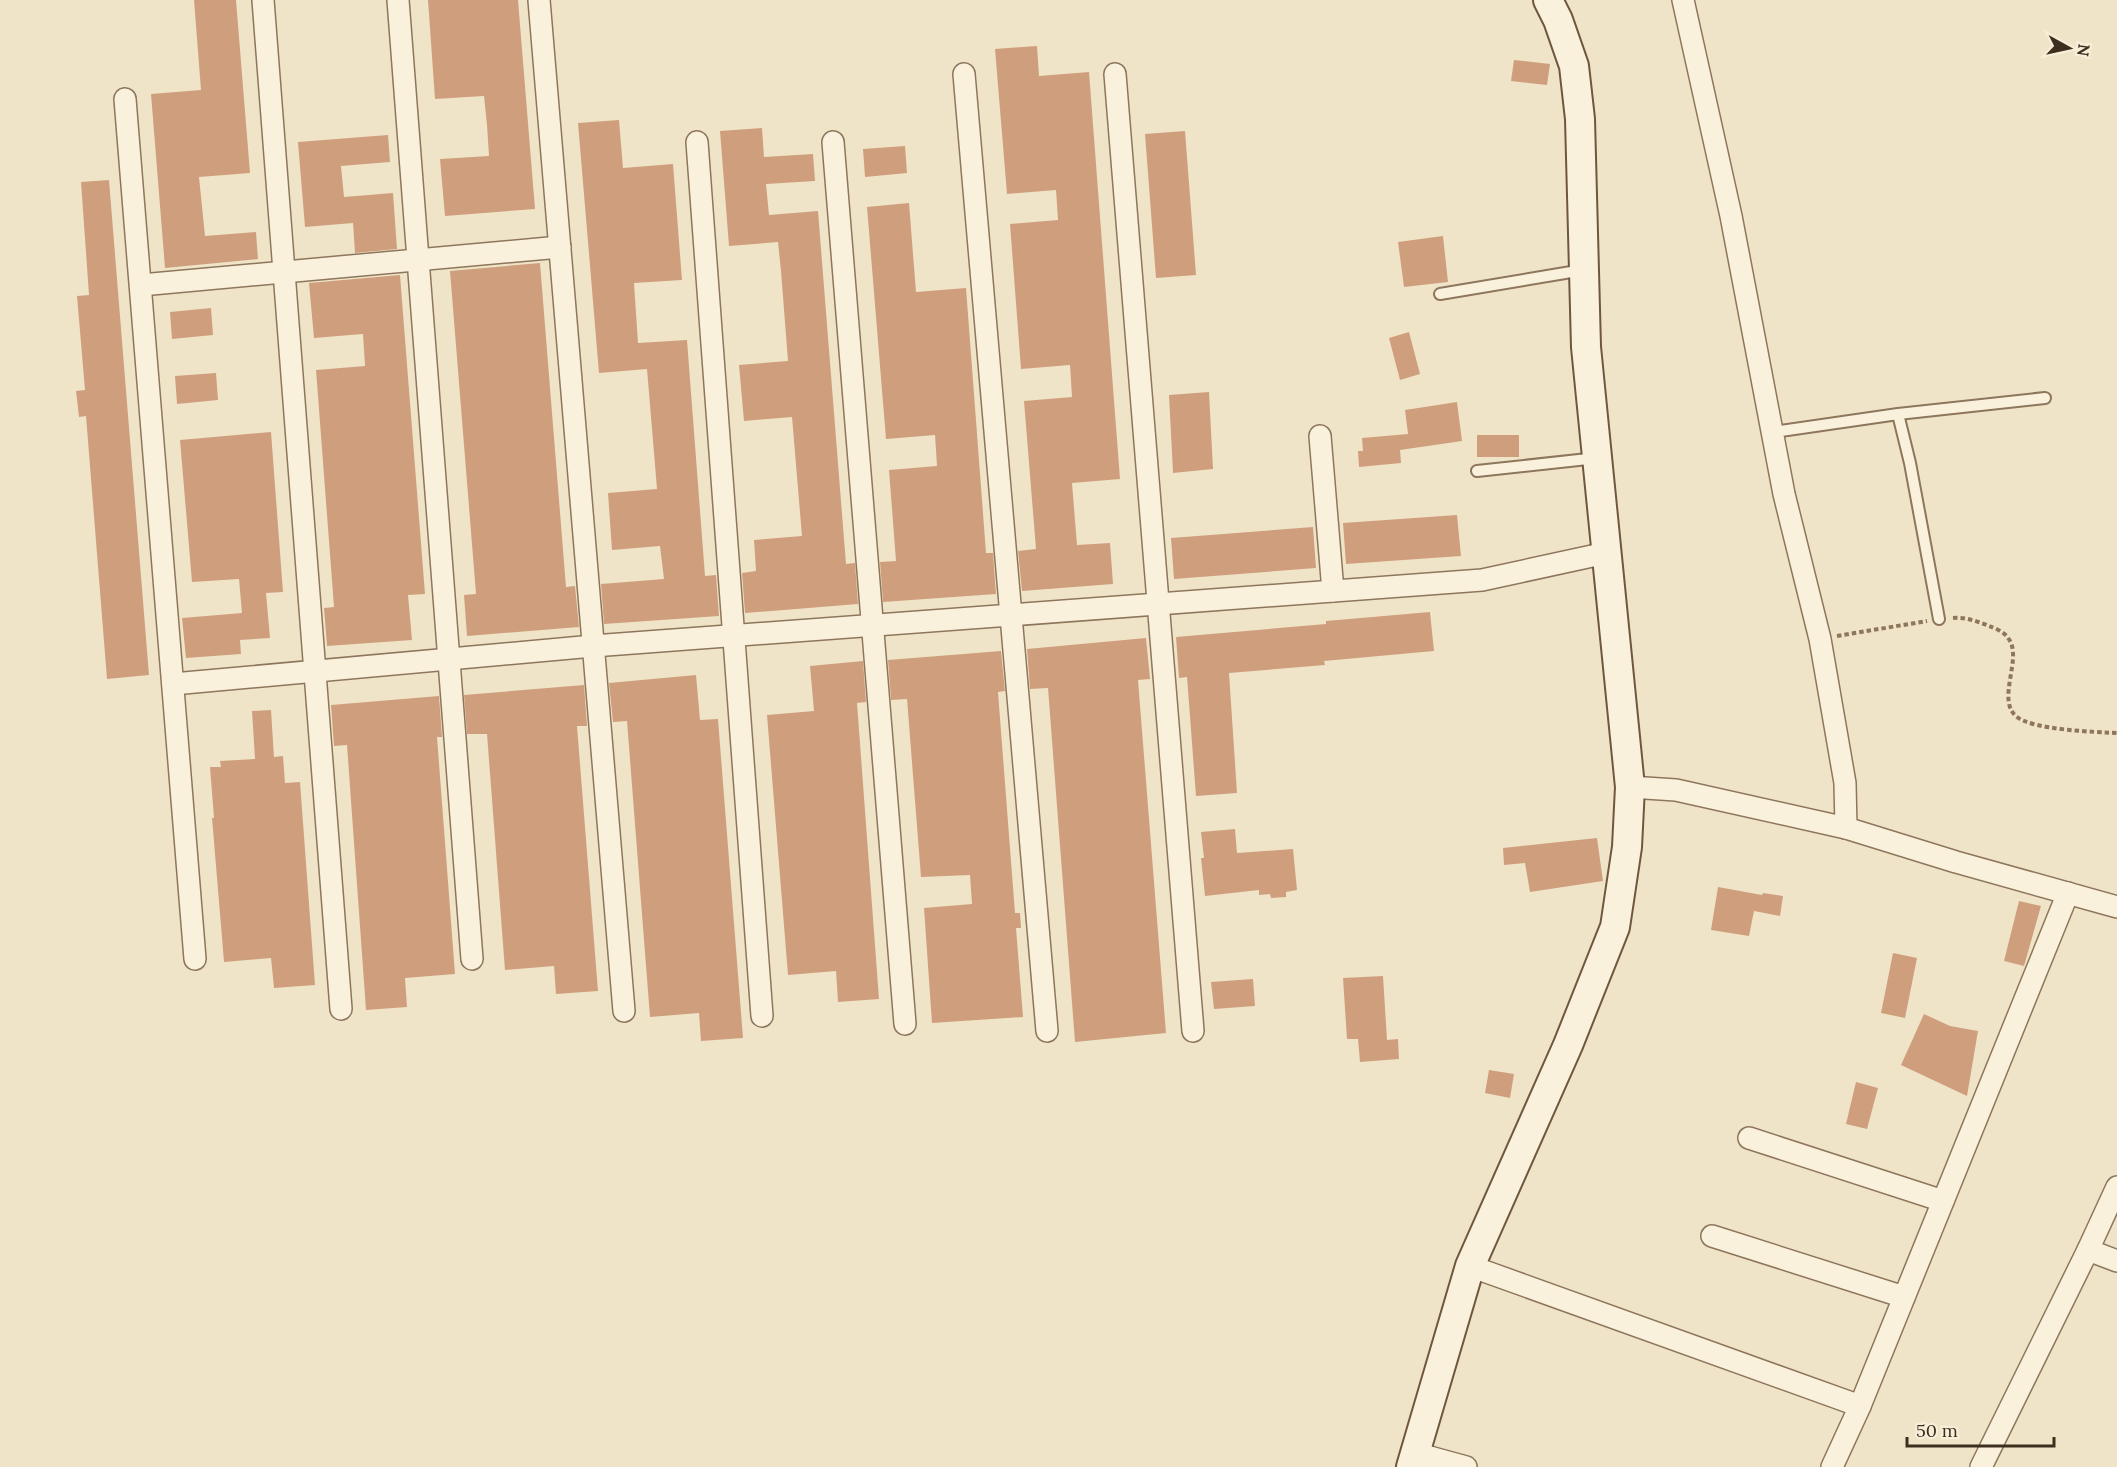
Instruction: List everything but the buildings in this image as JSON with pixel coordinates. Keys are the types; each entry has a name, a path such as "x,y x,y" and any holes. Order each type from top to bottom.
{"main road":[{"path":"1413,1460 1470,1266 1568,1045 1615,927 1627,847 1630,787 1586,347 1580,118 1574,66 1558,20 1548,0"}],"street":[{"path":"262,0 341,1010"},
{"path":"398,0 472,959"},
{"path":"539,0 624,1011"},
{"path":"1683,0 1731,216 1785,494 1820,639 1845,783 1846,828"},
{"path":"964,74 1047,1031"},
{"path":"1115,74 1193,1031"},
{"path":"125,99 195,959"},
{"path":"697,142 762,1016"},
{"path":"833,142 905,1024"},
{"path":"141,285 560,247"},
{"path":"1320,436 1333,591"},
{"path":"173,684 593,646 1482,580 1606,553"},
{"path":"1630,787 1676,790 1846,828 1956,862 2117,907"},
{"path":"1832,1467 1860,1406 2068,893"},
{"path":"1749,1138 1943,1201"},
{"path":"1981,1467 2117,1187"},
{"path":"1712,1236 1904,1297"},
{"path":"2088,1250 2117,1261"},
{"path":"1470,1266 1860,1406"},
{"path":"1413,1460 1466,1467"}],"lane":[{"path":"1440,294 1583,270"},
{"path":"1774,432 1898,414 2045,398"},
{"path":"1898,414 1910,463 1939,619"},
{"path":"1477,471 1597,458"}],"path":[{"path":"1820,639 1939,619 1958,618 1976,621 1997,629 2008,638 2012,648 2008,699 2012,711 2018,718 2036,724 2084,732 2117,733"}]}
